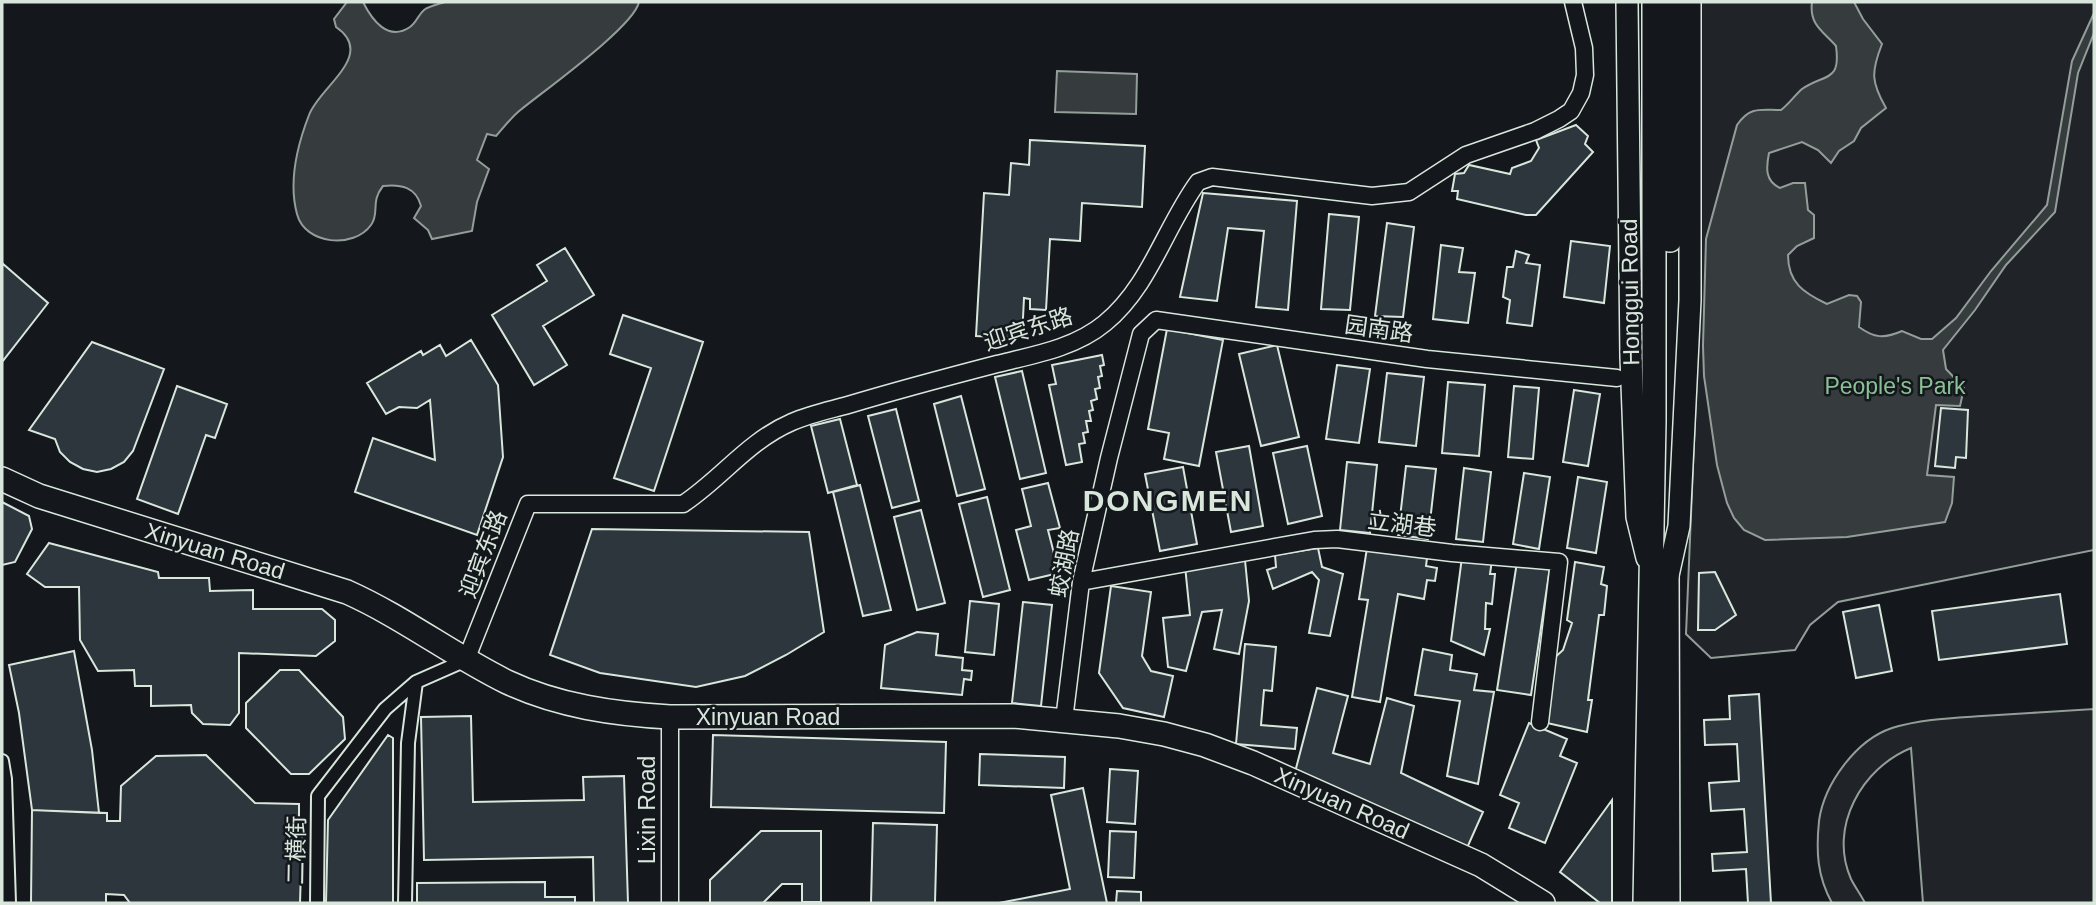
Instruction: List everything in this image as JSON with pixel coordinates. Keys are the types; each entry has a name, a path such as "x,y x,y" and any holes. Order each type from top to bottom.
{"main road":[{"name":"Honggui Road","path":"1654,2 1660,421"},
{"name":"Honggui Road","path":"1668,903 1659,581 1670,2"},
{"name":"Xinyuan Road","path":"2,479 39,496 347,592 378,606 466,660 546,698 629,715 976,716 1064,720 1164,734 1205,745 1253,763 1481,865 1543,903"},
{"name":"Honggui Road","path":"1645,903 1659,581"}],"street":[{"name":"迎宾东路","path":"466,660 528,504 683,504 701,492 757,440 793,422 905,388 1048,351 1081,338 1105,323 1129,298 1147,272 1198,181 1212,177 1372,196 1409,192 1466,155 1535,131 1571,111 1581,93 1586,75 1584,48 1573,2"},
{"name":"Honggui Road","path":"1627,2 1630,318 1660,421"},
{"name":"Honggui Road","path":"1659,581 1637,517 1690,300 1690,2"},
{"name":"园南路","path":"1141,334 1156,320 1427,359 1618,378"},
{"name":"蛟湖路","path":"1064,720 1081,582 1109,457 1141,334"},
{"name":"立湖巷","path":"1081,582 1314,540 1337,539 1559,562 1540,722"},
{"path":"405,903 408,743 416,682 466,660"},
{"name":"二横街","path":"317,903 318,796 385,709 416,682"},
{"name":"Lixin Road","path":"670,717 670,903"},
{"path":"2,761 9,903"}],"green space":[{"name":"People's Park","path":"1701,2 2094,2 2094,550 1838,602 1810,625 1795,650 1711,658 1686,634 1701,276"},
{"path":"2094,709 2094,903 1923,903 1911,748 1893,757 1864,785 1847,820 1845,859 1851,879 1865,903 1832,903 1823,883 1819,863 1819,821 1827,793 1835,778 1866,742 1892,728 1925,721"}],"shaded area":[{"path":"347,2 363,2 376,22 395,32 410,27 426,9 445,2 639,2 633,13 605,43 518,112 496,136 487,134 477,160 489,169 477,202 472,231 432,239 428,230 414,218 421,206 412,191 402,186 383,186 371,225 353,238 331,240 319,237 302,224 297,214 293,189 298,151 309,115 348,60 350,49 347,38 336,27 334,19"},
{"path":"1812,2 1854,2 1882,44 1874,77 1886,108 1861,128 1854,141 1839,151 1831,163 1818,150 1802,142 1769,153 1768,174 1772,182 1780,188 1793,183 1805,183 1808,210 1814,215 1814,238 1797,246 1788,255 1794,280 1811,296 1827,304 1849,295 1857,296 1861,302 1859,327 1879,336 1902,331 1921,339 1932,339 1956,318 1991,271 2047,205 2072,61 2094,13 2094,33 2078,73 2055,212 2006,265 1943,350 1946,369 1964,388 1960,406 1936,405 1927,475 1954,477 1952,503 1945,522 1847,537 1765,540 1744,530 1734,518 1717,465 1704,376 1706,239 1737,125 1751,112 1781,110 1802,89 1834,72 1836,46 1815,22"},
{"path":"1057,71 1137,74 1136,114 1055,112"}],"building":[{"path":"1576,125 1588,136 1585,144 1593,152 1536,215 1457,199 1458,191 1452,191 1455,174 1464,173 1469,165 1510,174 1512,168 1531,161 1539,148 1536,140"},
{"path":"1030,140 1145,146 1142,207 1082,203 1080,241 1050,239 1046,310 1030,309 1030,299 1024,298 1022,338 976,336 984,193 1009,195 1011,163 1029,165"},
{"path":"1203,193 1297,201 1288,310 1256,307 1264,231 1228,228 1217,301 1180,297"},
{"path":"1329,214 1359,217 1350,310 1321,309"},
{"path":"1387,223 1414,227 1403,317 1375,316"},
{"path":"1571,241 1610,246 1604,303 1564,297"},
{"path":"1441,245 1463,248 1459,272 1475,273 1468,323 1433,319"},
{"path":"565,248 594,295 543,326 567,365 534,385 492,315 547,281 537,265"},
{"path":"1516,251 1529,255 1526,263 1540,265 1532,326 1507,323 1510,300 1503,297 1507,267 1513,267"},
{"path":"2,263 48,303 2,362"},
{"path":"623,315 703,342 654,491 614,478 651,368 610,354"},
{"path":"1167,329 1223,340 1199,466 1164,459 1169,433 1148,429"},
{"path":"471,340 498,385 503,457 477,535 355,492 373,438 435,460 430,400 417,408 399,407 386,414 367,383 421,351 423,355 440,345 446,356"},
{"path":"92,342 164,369 133,451 124,462 97,472 70,462 60,452 55,439 29,430"},
{"path":"1277,345 1299,437 1261,446 1239,354"},
{"path":"1102,355 1102,376 1098,377 1100,388 1095,389 1097,399 1091,401 1091,421 1086,421 1088,432 1083,433 1085,443 1079,444 1082,462 1066,465 1049,385 1056,384 1052,365"},
{"path":"1337,365 1370,369 1359,443 1326,439"},
{"path":"1022,371 1046,473 1020,479 995,377"},
{"path":"1387,373 1424,377 1416,446 1379,442"},
{"path":"1448,382 1485,385 1479,456 1442,453"},
{"path":"177,386 227,404 215,438 206,435 178,514 137,499"},
{"path":"1514,386 1539,388 1533,459 1508,457"},
{"path":"1574,390 1600,394 1588,466 1563,462"},
{"path":"961,396 985,489 957,496 934,404"},
{"path":"1941,408 1968,410 1966,458 1956,457 1955,468 1935,466"},
{"path":"896,409 919,501 892,508 868,416"},
{"path":"840,419 857,485 828,493 811,426"},
{"path":"1249,446 1263,526 1231,532 1216,452"},
{"path":"1307,446 1322,516 1288,524 1273,453"},
{"path":"1347,462 1377,465 1370,533 1340,530"},
{"path":"1406,466 1436,469 1428,539 1398,535"},
{"path":"1183,467 1197,544 1160,551 1145,474"},
{"path":"1464,468 1491,472 1483,542 1456,539"},
{"path":"1524,473 1550,477 1539,549 1513,544"},
{"path":"1578,477 1607,482 1596,553 1567,548"},
{"path":"1048,483 1060,528 1048,530 1059,573 1029,580 1016,530 1031,526 1022,489"},
{"path":"860,485 891,610 863,616 833,492"},
{"path":"987,497 1010,590 983,597 959,504"},
{"path":"2,502 29,516 32,529 15,562 2,565"},
{"path":"921,510 945,603 917,610 894,517"},
{"path":"592,529 809,532 824,632 745,676 696,687 600,673 550,655"},
{"path":"49,543 158,572 159,578 209,578 210,591 253,590 253,609 322,609 335,620 335,641 316,656 239,653 239,713 230,725 203,724 192,713 191,705 151,706 151,686 135,686 134,670 98,671 80,640 79,587 45,587 27,574"},
{"path":"1318,548 1322,567 1343,574 1330,636 1309,633 1319,580 1312,572 1273,589 1267,570 1276,567 1275,555"},
{"path":"1367,548 1427,558 1426,566 1437,568 1435,581 1427,580 1424,599 1398,594 1380,702 1352,697 1368,600 1359,599"},
{"path":"1462,557 1492,560 1490,574 1495,574 1492,604 1486,603 1485,629 1490,629 1484,655 1451,641"},
{"path":"1245,560 1249,601 1239,654 1214,649 1222,610 1202,612 1186,671 1168,667 1163,618 1190,615 1185,566"},
{"path":"1517,562 1550,567 1531,695 1497,690"},
{"path":"1575,562 1604,567 1601,584 1607,586 1604,615 1599,615 1588,700 1592,700 1587,732 1547,723 1551,661 1563,650 1572,623 1567,620"},
{"path":"1715,572 1736,615 1715,630 1698,630 1699,573"},
{"path":"1111,586 1151,592 1142,656 1151,671 1173,676 1164,717 1123,708 1099,673"},
{"path":"2060,594 2067,644 1939,660 1932,611"},
{"path":"970,601 999,604 994,655 965,652"},
{"path":"1023,602 1052,605 1041,706 1012,703"},
{"path":"1879,605 1892,671 1856,678 1843,612"},
{"path":"917,632 938,634 936,655 963,658 962,670 972,671 971,680 964,679 962,695 881,688 885,645"},
{"path":"1245,644 1276,647 1272,691 1264,690 1261,725 1297,728 1295,749 1236,744"},
{"path":"1423,649 1452,655 1450,670 1477,674 1474,690 1494,692 1478,784 1447,776 1460,701 1415,695"},
{"path":"74,651 92,750 99,813 32,810 19,713 9,665"},
{"path":"280,670 299,670 343,717 345,739 309,774 291,774 246,728 246,703"},
{"path":"1317,688 1348,696 1333,753 1370,764 1387,698 1414,706 1401,773 1483,812 1467,848 1294,776"},
{"path":"1759,694 1771,903 1748,903 1746,869 1713,871 1712,854 1747,852 1744,809 1711,811 1709,783 1739,781 1737,744 1705,745 1704,720 1730,719 1729,696"},
{"path":"471,716 473,802 584,800 583,777 624,776 628,903 594,903 593,857 424,860 421,717"},
{"path":"1529,723 1567,739 1560,756 1577,763 1545,843 1509,828 1519,803 1500,795"},
{"path":"388,735 393,738 393,903 326,903 328,820"},
{"path":"713,735 946,742 944,813 711,807"},
{"path":"980,754 1065,757 1064,788 979,785"},
{"path":"206,755 255,803 299,804 299,835 302,835 300,903 130,903 124,895 106,894 106,903 31,903 32,810 107,813 107,821 120,821 121,786 156,756"},
{"path":"1110,769 1138,771 1135,824 1107,822"},
{"path":"1083,788 1107,903 999,903 1070,889 1051,795"},
{"path":"1612,800 1612,903 1600,903 1560,872"},
{"path":"873,823 937,825 935,903 871,903"},
{"path":"761,831 821,831 821,902 802,902 802,884 782,884 763,903 710,903 710,880"},
{"path":"1110,831 1136,832 1134,878 1108,877"},
{"path":"545,882 545,897 575,897 575,903 417,903 417,883"},
{"path":"1117,891 1141,892 1141,903 1116,903"}],"district":[{"name":"DONGMEN","path":"1168,500"}]}
